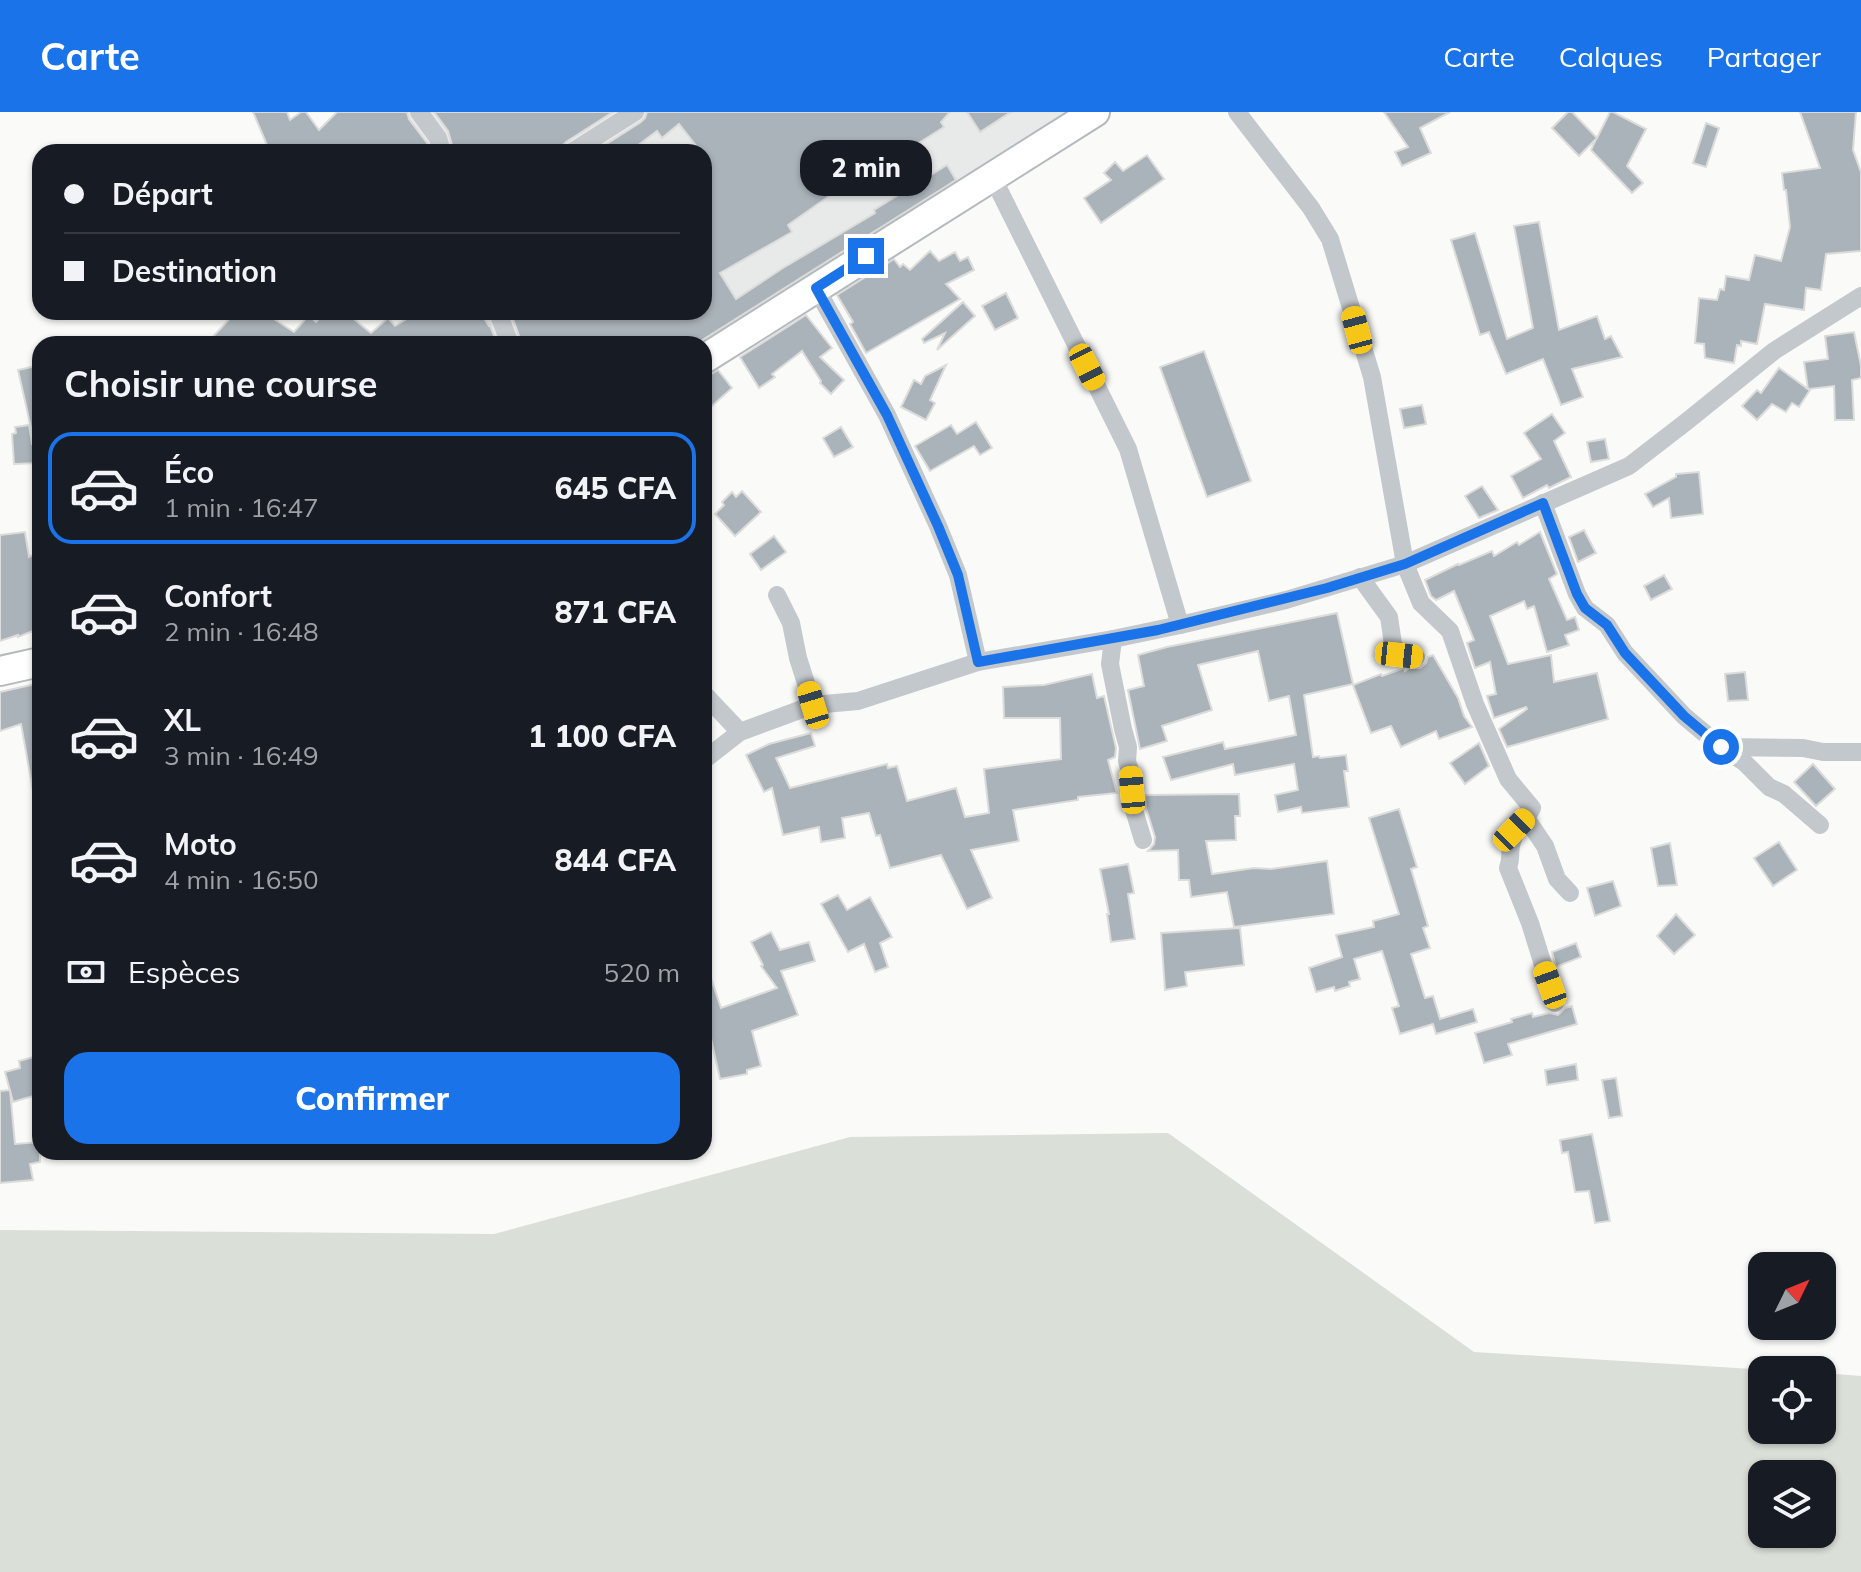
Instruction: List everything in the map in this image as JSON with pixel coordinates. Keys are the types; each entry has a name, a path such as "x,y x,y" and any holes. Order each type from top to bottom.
{"highway":[{"path":"712,354 1095,112"},
{"path":"0,671 32,664"}],"street":[{"path":"419,112 440,144"},
{"path":"585,144 635,112"},
{"path":"1237,112 1311,208 1330,239 1372,377 1405,564 1421,603 1450,631 1475,704 1508,779 1532,808 1514,830 1508,868 1530,923 1555,1003"},
{"path":"992,176 1128,449 1180,625"},
{"path":"816,288 887,415 938,526 958,575 978,662"},
{"path":"712,754 740,732 813,705 858,701 978,662 1113,639 1286,600 1405,564 1629,466 1774,351 1861,296"},
{"path":"1543,503 1585,608 1607,625 1625,653 1684,716 1820,825"},
{"path":"1360,577 1389,617 1393,644 1399,655 1416,657"},
{"path":"777,595 791,623 813,705"},
{"path":"1113,639 1110,664 1128,747 1134,810 1143,840"},
{"path":"712,702 740,732"},
{"path":"1721,747 1861,752"},
{"path":"1526,818 1545,846 1557,879 1570,893"}],"shaded area":[{"path":"347,112 1112,112 820,296 712,341 712,336 477,336 470,320 712,320 712,144 368,144"},
{"path":"1168,1133 1474,1352 1748,1369 1748,1444 1836,1444 1836,1374 1861,1376 1861,1572 0,1572 0,1230 494,1234 850,1137"}],"building":[{"path":"253,112 287,112 290,120 306,112 319,130 337,112 407,112 427,144 267,144"},
{"path":"434,112 613,112 564,144 452,144 448,131"},
{"path":"647,112 950,112 941,122 944,127 884,165 854,182 852,180 788,225 792,232 720,273 736,299 947,165 956,180 709,336 519,336 513,320 712,320 712,144 695,144 679,124 662,138 657,131 640,144 607,144 645,118"},
{"path":"967,112 1011,112 980,132"},
{"path":"1384,112 1450,112 1420,128 1431,153 1402,166 1395,152 1408,147"},
{"path":"1568,112 1572,112 1597,138 1610,112 1646,129 1627,166 1643,183 1632,193 1591,150 1596,139 1579,156 1552,128"},
{"path":"1800,112 1856,112 1853,150 1861,172 1861,251 1826,254 1821,290 1806,288 1804,310 1765,304 1757,344 1741,341 1741,346 1737,345 1734,363 1705,358 1704,344 1695,343 1699,298 1717,300 1720,289 1724,290 1726,276 1749,280 1755,255 1781,261 1790,227 1782,173 1820,168"},
{"path":"1706,123 1719,128 1706,167 1693,163"},
{"path":"1147,155 1164,179 1101,223 1084,198 1111,180 1104,173 1115,162 1123,171"},
{"path":"1539,222 1559,330 1597,316 1605,339 1611,336 1622,357 1572,369 1583,397 1561,405 1543,359 1506,374 1489,332 1480,335 1451,240 1475,233 1507,339 1533,328 1514,226"},
{"path":"930,251 939,261 955,252 960,261 968,257 974,270 946,284 960,299 866,353 837,295 894,259 900,267 903,264 910,270"},
{"path":"1006,293 1018,318 995,330 982,306"},
{"path":"963,302 975,316 937,350 945,333 924,343 922,339"},
{"path":"806,315 832,348 820,357 844,380 831,394 820,383 802,351 759,388 740,357"},
{"path":"228,320 275,320 294,332 305,320 355,320 371,333 386,320 395,326 405,320 485,320 494,336 214,336"},
{"path":"1854,332 1861,378 1852,380 1854,420 1835,420 1834,386 1808,389 1804,362 1828,359 1825,336"},
{"path":"1204,351 1251,481 1207,497 1160,367"},
{"path":"946,365 930,400 935,403 926,420 901,407 914,380 921,384 925,376"},
{"path":"32,367 32,432 18,370"},
{"path":"1779,368 1810,390 1799,407 1792,403 1786,412 1772,404 1757,420 1742,406 1757,390 1761,393"},
{"path":"718,370 732,388 712,406 712,373"},
{"path":"1422,405 1426,424 1404,428 1400,409"},
{"path":"1552,414 1565,433 1554,441 1571,477 1523,498 1511,476 1541,459 1524,433"},
{"path":"976,422 992,448 980,455 974,446 930,471 915,446 951,425 957,434"},
{"path":"29,425 32,463 14,464 12,434 16,433 15,427"},
{"path":"841,427 853,447 834,457 823,438"},
{"path":"1605,439 1609,459 1591,462 1587,442"},
{"path":"1699,472 1703,514 1671,518 1669,498 1653,507 1645,494 1676,477 1676,474"},
{"path":"1482,486 1498,510 1479,518 1465,496"},
{"path":"742,491 761,512 735,536 715,514 732,492 736,497"},
{"path":"1584,530 1596,553 1578,562 1569,537"},
{"path":"25,532 29,557 32,555 32,631 0,641 0,535"},
{"path":"1540,532 1557,574 1549,579 1567,620 1575,617 1579,630 1565,635 1569,645 1547,652 1534,606 1527,609 1524,601 1490,616 1508,664 1551,655 1554,682 1597,673 1608,719 1507,747 1499,729 1527,709 1494,718 1487,696 1496,694 1490,662 1475,668 1467,643 1474,640 1454,591 1436,600 1431,596 1425,580 1492,551 1494,556"},
{"path":"774,536 786,552 761,570 750,554"},
{"path":"1664,575 1672,589 1651,600 1644,586"},
{"path":"1337,613 1353,684 1304,695 1313,757 1346,755 1348,771 1344,771 1349,807 1302,813 1301,807 1278,812 1275,795 1298,790 1294,764 1235,775 1233,764 1171,780 1163,757 1223,742 1225,749 1296,735 1289,696 1269,701 1258,651 1198,665 1212,710 1162,726 1167,741 1140,749 1128,690 1144,686 1138,655"},
{"path":"1433,655 1472,727 1439,739 1436,731 1401,747 1391,726 1371,733 1353,685 1404,668 1405,671 1420,668"},
{"path":"1745,672 1748,700 1728,701 1725,674"},
{"path":"1092,674 1097,698 1104,696 1116,748 1115,757 1108,760 1117,793 1013,810 1019,841 971,850 992,898 967,909 941,855 890,868 880,835 876,836 869,813 842,818 845,838 821,842 819,827 783,835 772,788 764,792 746,755 769,744 811,733 815,746 776,758 790,788 887,764 888,768 897,766 907,801 956,788 965,817 989,813 984,769 1061,759 1060,718 1004,718 1003,687 1044,685"},
{"path":"32,685 32,785 21,724 0,731 0,692"},
{"path":"1479,743 1489,766 1465,784 1450,763"},
{"path":"1813,764 1835,789 1816,806 1794,782"},
{"path":"1239,794 1240,816 1235,816 1236,840 1206,841 1212,874 1327,861 1334,914 1234,927 1227,892 1191,897 1189,880 1179,880 1178,850 1148,851 1155,837 1145,795"},
{"path":"1399,809 1417,867 1411,869 1428,926 1423,928 1430,948 1411,954 1425,998 1433,996 1440,1019 1473,1009 1477,1022 1436,1034 1433,1024 1400,1034 1392,1008 1399,1006 1382,951 1354,959 1360,979 1335,991 1334,987 1316,992 1309,968 1342,957 1336,935 1374,927 1373,921 1399,914 1369,818"},
{"path":"1779,842 1797,870 1773,886 1754,858"},
{"path":"1670,843 1677,885 1658,886 1651,848"},
{"path":"1128,864 1134,893 1128,894 1135,939 1111,942 1100,869"},
{"path":"1613,881 1621,906 1595,916 1587,888"},
{"path":"838,895 847,910 870,897 892,937 880,943 888,967 875,972 864,944 848,952 821,904"},
{"path":"1676,914 1695,935 1674,954 1657,936"},
{"path":"1240,928 1244,965 1185,972 1187,986 1165,990 1161,933"},
{"path":"771,932 780,950 809,942 815,961 781,971 798,1015 752,1031 761,1066 747,1070 747,1074 720,1079 712,1043 712,981 721,1008 777,988 761,966 751,942"},
{"path":"1576,943 1581,957 1556,967 1552,952"},
{"path":"1572,1006 1577,1024 1508,1044 1512,1055 1484,1063 1475,1033 1532,1013 1533,1017 1549,1013 1558,1015"},
{"path":"32,1057 32,1096 13,1102 5,1072 20,1068 19,1061"},
{"path":"1576,1064 1578,1080 1547,1085 1545,1070"},
{"path":"1616,1078 1622,1116 1609,1118 1602,1080"},
{"path":"10,1090 15,1144 32,1143 32,1160 40,1160 30,1164 33,1180 0,1183 0,1091"},
{"path":"1592,1134 1610,1221 1595,1223 1589,1191 1575,1192 1568,1152 1562,1153 1560,1140"}],"route":[{"path":"866,256 816,288 887,415 938,526 958,575 978,662 1158,630 1286,600 1405,564 1543,503 1585,608 1607,625 1625,653 1684,716 1721,747"}]}
